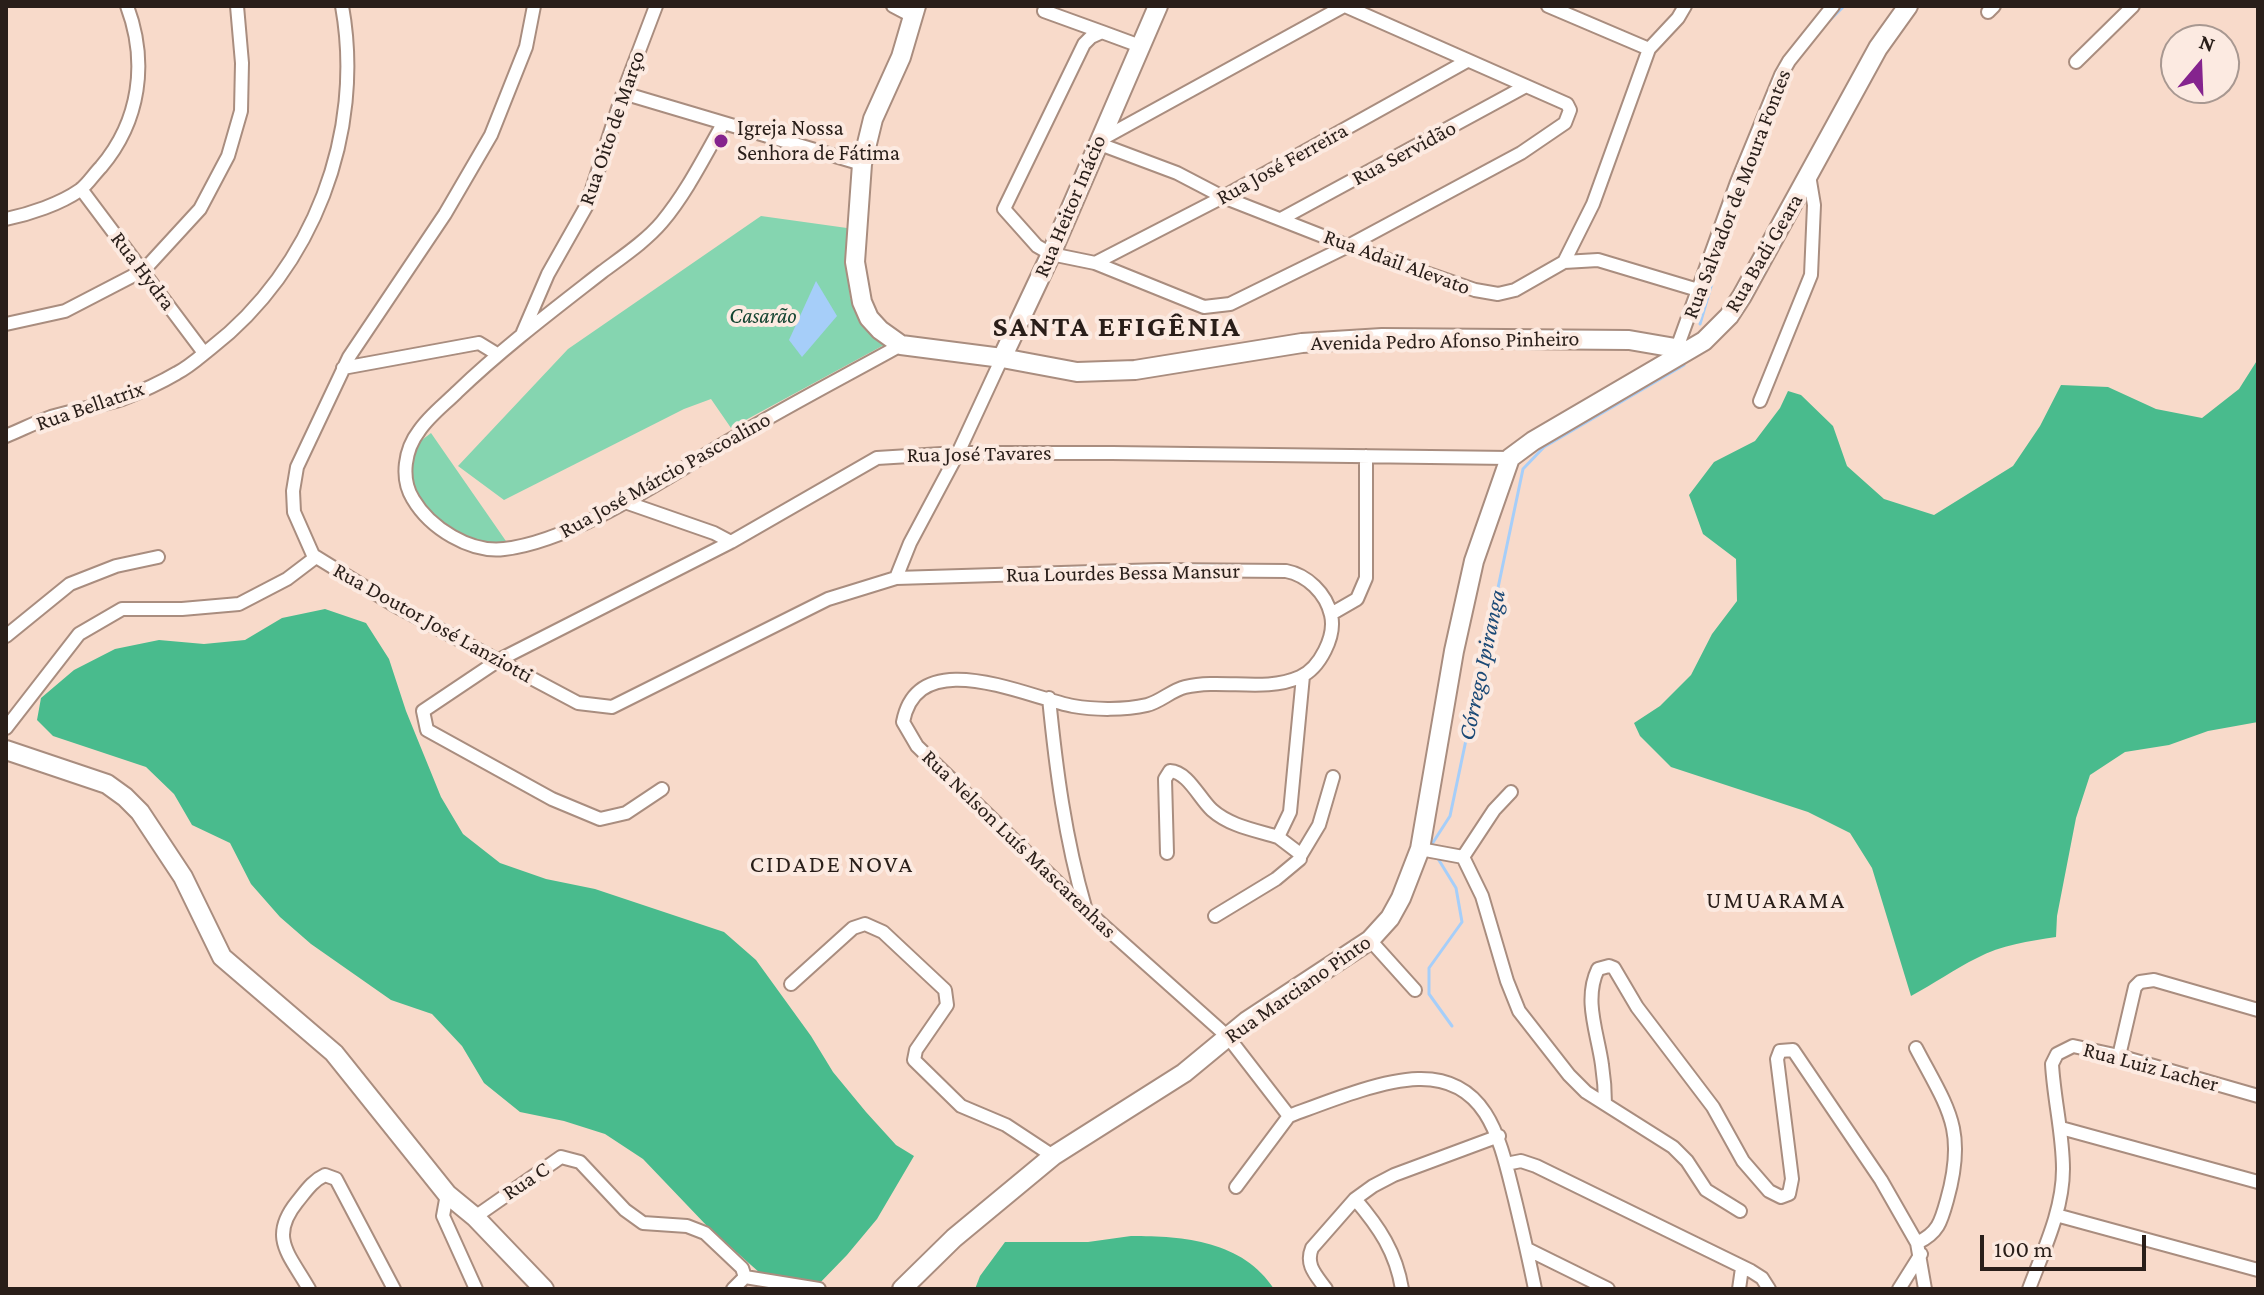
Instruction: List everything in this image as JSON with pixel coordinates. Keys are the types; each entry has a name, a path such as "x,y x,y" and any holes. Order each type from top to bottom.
{"street":[{"path":"6,219 49,205 81,189 114,151 134,109 140,73 136,28 127,6"},
{"path":"6,324 65,311 144,270 200,209 228,156 241,111 242,63 237,6"},
{"name":"Rua Bellatrix","path":"6,436 50,418 123,398 179,372 236,329 271,288 294,258 314,220 331,173 342,128 347,77 346,26 342,6"},
{"name":"Rua Doutor José Lanziotti","path":"534,6 526,47 491,135 445,214 343,368 297,467 294,512 313,555 394,605 578,703 612,707 828,599 896,578"},
{"name":"Rua Oito de Março","path":"521,335 548,274 587,205 623,93 656,6"},
{"path":"893,6 915,11 901,57 873,119 862,164 855,262 862,302 869,318 901,345"},
{"name":"Rua Heitor Inácio","path":"896,578 910,543 958,453 1051,254 1158,6"},
{"path":"1098,142 1345,6 1567,104 1570,110 1565,123 1551,135 1348,246 1230,304 1204,307 1095,263 1051,254 1037,246 1004,209 1084,44 1102,32"},
{"path":"1548,6 1649,49"},
{"path":"1685,6 1649,49 1593,204 1564,262 1598,260 1698,290"},
{"name":"Rua Salvador de Moura Fontes","path":"1682,349 1698,290 1737,182 1781,75 1833,6"},
{"name":"Rua Badi Geara","path":"1510,458 1682,349 1714,334 1729,316 1878,48 1908,6"},
{"path":"2076,62 2133,6"},
{"path":"1044,11 1140,46"},
{"name":"Rua José Ferreira","path":"1095,263 1223,197 1467,61"},
{"name":"Rua Servidão","path":"1281,219 1526,86"},
{"path":"623,93 862,164"},
{"name":"Rua José Márcio Pascoalino","path":"723,124 688,187 661,224 497,354 421,427 411,442 406,461 406,479 412,498 425,515 471,546 501,550 541,542 625,502 901,345"},
{"name":"Rua Adail Alevato","path":"1098,142 1177,173 1223,197 1348,246 1475,290 1498,294 1515,290 1564,262"},
{"path":"1760,401 1811,275 1814,205 1809,174"},
{"name":"Rua Hydra","path":"81,189 204,353"},
{"name":"Avenida Pedro Afonso Pinheiro","path":"901,345 1002,358 1077,372 1135,370 1302,343 1382,338 1629,340 1682,349"},
{"path":"343,368 479,343 497,354"},
{"name":"Rua José Tavares","path":"662,789 626,813 600,819 552,799 427,730 423,711 499,660 731,542 877,458 958,453 1510,458"},
{"path":"1278,837 1290,812 1303,676 1320,660 1328,643 1331,614 1357,599 1366,578 1366,456"},
{"name":"Rua Marciano Pinto","path":"902,1289 954,1238 1053,1156 1184,1073 1247,1021 1370,940 1390,918 1423,850 1460,621 1474,561 1510,458"},
{"path":"625,502 714,533 731,542"},
{"path":"6,636 70,584 116,566 158,557"},
{"path":"316,557 287,579 239,604 182,609 122,609 79,634 8,737 28,758 107,784 140,812 183,877 222,957 334,1053 447,1194 475,1217 544,1289"},
{"name":"Rua Lourdes Bessa Mansur","path":"896,578 1160,570 1286,571 1305,577 1316,587 1331,614"},
{"name":"Rua Nelson Luís Mascarenhas","path":"1289,1116 1228,1037 1086,910 917,746 903,722 906,709 914,697 934,682 966,678 1074,706 1131,707 1149,705 1188,686 1270,684 1303,676"},
{"path":"1049,698 1060,801 1073,867 1086,910"},
{"path":"1167,853 1165,779 1170,771 1182,775 1209,807 1225,820 1278,837 1301,855"},
{"path":"1215,916 1294,866 1319,825 1333,777"},
{"path":"1463,857 1494,810 1511,792"},
{"path":"1423,850 1463,857"},
{"path":"1463,857 1482,896 1519,1011 1569,1075 1586,1092 1673,1147 1687,1161 1706,1190 1740,1211"},
{"path":"791,984 853,928 865,924 883,932 945,990 947,1005 916,1050 914,1060 961,1106 1006,1125 1053,1156"},
{"path":"1370,940 1415,990"},
{"path":"1605,1104 1603,1066 1592,1016 1592,986 1598,969 1609,966 1614,968 1637,1007 1713,1107 1743,1161 1769,1191 1781,1197 1789,1194 1792,1179 1777,1059 1780,1051 1788,1049 1798,1053 1881,1180 1919,1248 1925,1289"},
{"path":"2119,1056 2135,987 2140,982 2154,980 2258,1010"},
{"name":"Rua Luiz Lacher","path":"2061,1128 2052,1064 2062,1049 2073,1046 2258,1096"},
{"path":"1899,1289 1919,1248 1941,1223 1957,1150 1953,1123 1916,1048"},
{"path":"1236,1187 1289,1116 1386,1085 1424,1079 1438,1081 1473,1099 1499,1136 1535,1289"},
{"path":"2029,1289 2056,1215 2063,1172 2061,1128 2258,1182"},
{"path":"1326,1289 1311,1269 1309,1255 1355,1199 1394,1175 1499,1136"},
{"name":"Rua C","path":"475,1217 561,1157 580,1162 625,1210 643,1223 687,1226 705,1233 742,1268 745,1277"},
{"path":"1506,1164 1521,1161 1536,1166 1762,1278 1769,1289"},
{"path":"309,1289 285,1247 282,1229 286,1216 315,1180 325,1175 336,1179 394,1289"},
{"path":"447,1194 443,1216 476,1289"},
{"path":"1355,1199 1382,1231 1399,1269 1402,1289"},
{"path":"2056,1215 2258,1270"},
{"path":"1527,1249 1608,1289"},
{"path":"1739,1289 1742,1268"},
{"path":"733,1289 745,1277 819,1289"}],"green space":[{"name":"Casarão","path":"761,216 847,228 850,298 884,345 731,428 711,399 684,409 504,500 458,466 568,349"},
{"path":"2258,359 2258,722 2208,731 2169,745 2125,752 2090,775 2076,818 2057,916 2056,937 2015,944 1986,954 1911,996 1872,868 1850,833 1808,812 1671,767 1640,736 1634,723 1660,706 1691,675 1712,634 1737,601 1736,559 1703,534 1689,495 1714,462 1755,441 1780,408 1788,391 1801,395 1833,426 1847,466 1884,499 1934,515 2013,466 2040,426 2061,385 2108,387 2156,409 2202,418 2239,389"},
{"path":"431,433 508,544 480,544 462,538 448,530 424,506 411,476 411,461 418,444"},
{"path":"325,609 366,623 389,659 406,711 441,797 463,834 500,863 546,879 595,889 724,932 756,960 833,1072 866,1112 896,1145 914,1156 877,1219 814,1289 769,1281 707,1226 643,1159 605,1134 520,1112 484,1083 462,1046 432,1014 391,1000 311,944 280,917 251,884 230,843 192,825 174,794 146,767 53,736 37,720 41,698 74,670 115,649 159,640 204,644 245,640 282,618"},
{"path":"1131,1236 1211,1244 1246,1260 1274,1289 975,1289 980,1276 1005,1242 1088,1242"}],"water":[{"path":"816,281 837,316 802,357 789,340"}],"waterway":[{"name":"Córrego Ipiranga","path":"1825,25 1844,6"},
{"name":"Córrego Ipiranga","path":"1700,324 1736,201"},
{"name":"Córrego Ipiranga","path":"1433,846 1450,816 1523,469 1544,447 1684,365"},
{"name":"Córrego Ipiranga","path":"1437,857 1456,888 1462,922 1429,968 1429,994 1452,1026"}],"place":[{"name":"Igreja Nossa Senhora de Fátima","path":"721,141"}],"district":[{"name":"SANTA EFIGÊNIA","path":"1117,327"},
{"name":"CIDADE NOVA","path":"832,865"},
{"name":"UMUARAMA","path":"1776,901"}]}
